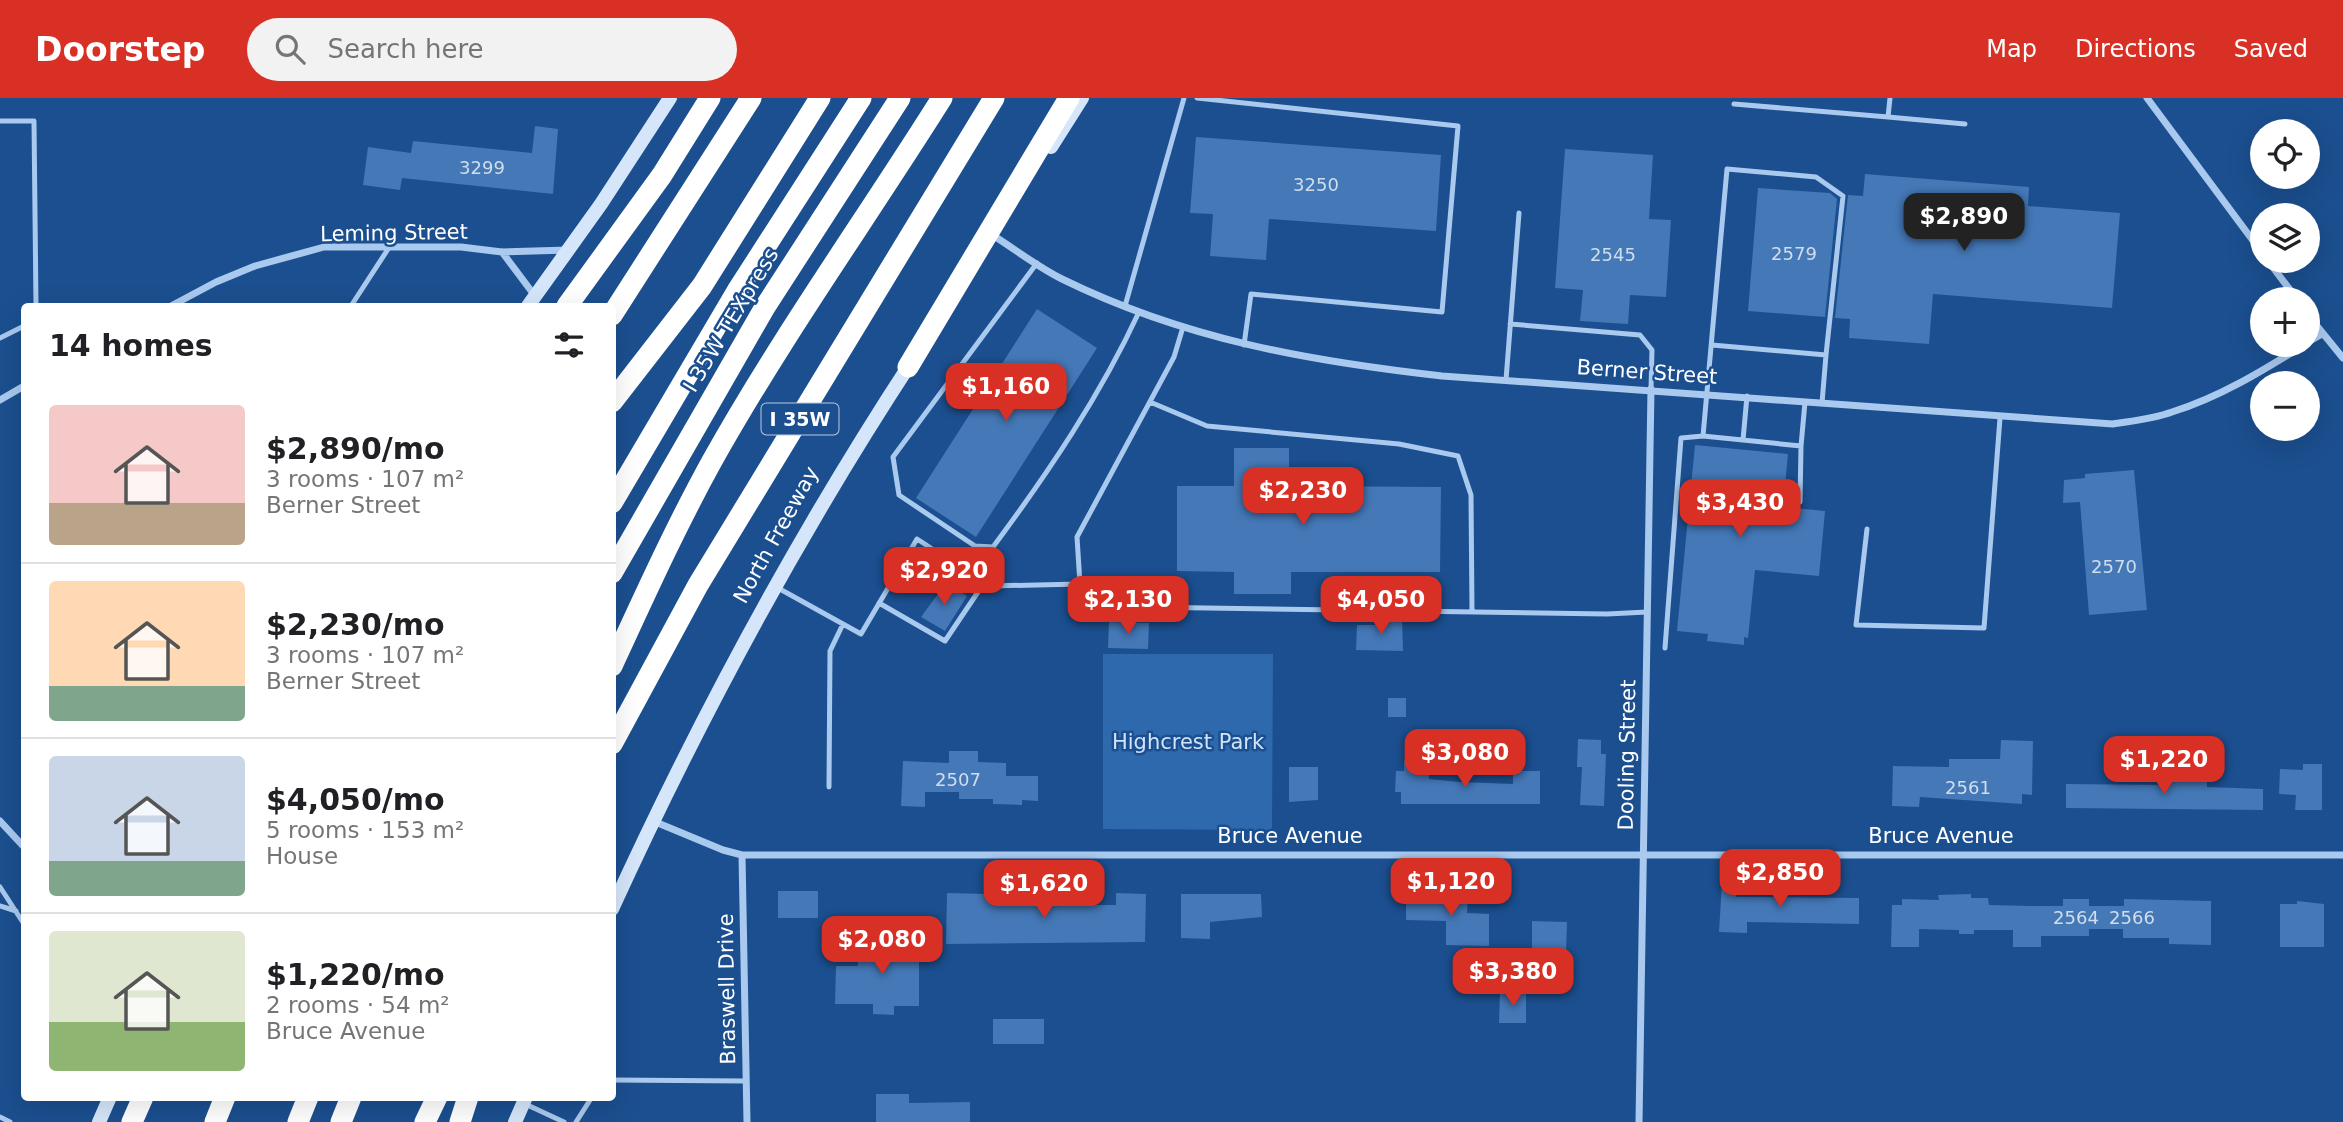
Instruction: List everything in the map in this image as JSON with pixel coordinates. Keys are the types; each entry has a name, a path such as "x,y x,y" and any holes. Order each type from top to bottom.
{"highway":[{"path":"569,303 662,175 710,98"},
{"path":"616,310 751,98"},
{"path":"616,397 702,286 820,98"},
{"name":"I 35W TEXpress","path":"616,496 737,291 862,98"},
{"name":"I 35W TEXpress","path":"616,566 765,307 900,98"},
{"path":"616,657 670,540 760,381 942,98"},
{"name":"North Freeway","path":"616,737 698,585 994,98"},
{"path":"908,367 1069,98"},
{"path":"132,1122 141,1101"},
{"path":"215,1122 223,1101"},
{"path":"298,1122 306,1101"},
{"path":"341,1122 349,1101"},
{"path":"425,1122 435,1101"},
{"path":"460,1122 467,1101"}],"main road":[{"path":"532,301 670,98"},
{"name":"North Freeway","path":"616,900 653,821 775,587 841,470 1082,98"},
{"path":"99,1122 108,1101"},
{"path":"515,1122 525,1101"}],"street":[{"path":"2147,98 2250,237"},
{"name":"Berner Street","path":"994,236 1060,278 1139,312 1244,345 1340,364 1506,380 1708,393 2000,418 2113,424 2171,413 2256,375 2285,357"},
{"name":"Leming Street","path":"178,303 216,282 324,247 461,247 502,252 568,250"},
{"path":"502,252 532,301"},
{"path":"2277,273 2288,287"},
{"path":"2320,331 2343,358"},
{"path":"0,400 21,388"},
{"name":"Dooling Street","path":"1639,1122 1651,389"},
{"path":"0,821 21,844"},
{"name":"Bruce Avenue","path":"653,821 741,855 2343,855"},
{"name":"Braswell Drive","path":"741,855 747,1122"}],"lane":[{"path":"1125,306 1184,98"},
{"path":"1196,98 1458,126 1442,312 1251,294 1244,345"},
{"path":"1888,117 1891,98"},
{"path":"1734,104 1965,124"},
{"path":"0,121 34,121 36,303"},
{"path":"1703,436 1727,169 1816,177 1843,196 1822,403"},
{"path":"1506,380 1519,213"},
{"path":"353,303 390,246"},
{"path":"1037,263 893,457 899,495 975,546 993,547 1023,507 1077,426 1119,356 1139,312"},
{"path":"1510,324 1640,335 1653,350 1651,389"},
{"path":"1080,584 1077,537 1174,357 1183,327"},
{"path":"0,338 21,328"},
{"path":"1712,345 1826,355"},
{"path":"1744,440 1747,397"},
{"path":"1150,402 1207,426 1399,444 1458,456 1471,495 1472,611"},
{"path":"1800,502 1805,402"},
{"path":"1867,529 1856,625 1984,628 2000,418"},
{"path":"1665,648 1681,438 1703,436 1801,446"},
{"path":"775,587 861,634 917,539 989,586 1080,584 1141,607 1647,612"},
{"path":"879,603 945,642 984,583"},
{"path":"829,787 830,651 842,624"},
{"path":"0,887 21,919"},
{"path":"0,906 16,911"},
{"path":"616,1080 746,1081"},
{"path":"527,1101 564,1122"},
{"path":"576,1122 589,1101"},
{"path":"0,1117 10,1122"}],"green space":[{"name":"Highcrest Park","path":"1103,654 1273,654 1272,830 1103,829"}],"building":[{"path":"535,126 558,129 553,194 402,178 400,190 363,185 368,147 411,153 413,141 532,153"},
{"path":"1196,137 1441,155 1436,231 1269,219 1266,260 1210,256 1213,214 1190,213"},
{"path":"1565,149 1653,155 1649,219 1671,220 1666,297 1630,295 1628,324 1580,321 1583,290 1555,288"},
{"path":"1865,174 2029,187 2028,206 2120,213 2112,308 1933,294 1929,344 1849,338 1850,319 1835,318 1848,195 1863,196"},
{"path":"1758,188 1830,193 1837,199 1825,317 1748,311"},
{"path":"1037,309 1097,348 976,537 916,498"},
{"path":"1695,445 1788,454 1783,507 1825,511 1819,576 1755,570 1748,638 1744,637 1744,645 1707,641 1708,634 1677,631"},
{"path":"1234,448 1289,448 1289,486 1441,487 1440,572 1291,572 1291,594 1234,594 1234,572 1177,571 1177,486 1234,486"},
{"path":"2134,470 2147,610 2089,615 2080,502 2063,503 2064,480 2085,478 2085,474"},
{"path":"946,583 967,596 945,631 921,617"},
{"path":"1384,616 1402,617 1403,651 1356,650 1357,625 1383,625"},
{"path":"1109,622 1149,623 1148,649 1108,648"},
{"path":"1388,698 1406,698 1406,717 1388,717"},
{"path":"1578,739 1601,740 1601,754 1606,754 1604,806 1580,805 1582,767 1577,767"},
{"path":"2001,740 2033,741 2032,795 2022,794 2022,804 1920,797 1919,807 1892,806 1893,766 1949,767 1949,759 2000,759"},
{"path":"949,751 978,751 978,762 1006,763 1006,776 1038,776 1038,801 1022,800 1022,805 993,804 993,799 959,799 959,792 925,792 925,807 901,806 903,761 949,763"},
{"path":"1404,761 1423,762 1423,771 1429,771 1429,779 1459,782 1513,784 1513,771 1540,771 1540,804 1401,804 1401,792 1395,792 1396,771 1404,771"},
{"path":"2303,764 2322,764 2322,810 2295,810 2296,795 2279,794 2280,769 2303,770"},
{"path":"1289,767 1318,767 1318,800 1289,802"},
{"path":"2164,776 2207,777 2207,787 2263,789 2263,810 2066,808 2066,784 2164,785"},
{"path":"1723,866 1736,867 1736,897 1859,898 1859,924 1747,922 1747,933 1719,932"},
{"path":"778,891 818,891 818,918 778,918"},
{"path":"947,893 987,894 987,898 1020,899 1020,894 1064,894 1064,898 1082,898 1082,905 1116,905 1116,893 1146,894 1145,942 946,944"},
{"path":"1181,894 1261,894 1262,917 1210,922 1210,939 1181,938"},
{"path":"1406,894 1468,896 1467,913 1489,914 1489,946 1446,945 1446,921 1406,920"},
{"path":"1971,894 1971,898 1988,898 1989,905 2063,906 2063,899 2089,899 2089,906 2124,906 2124,899 2211,901 2211,945 2169,944 2169,938 2123,938 2123,929 2089,929 2089,936 2041,936 2041,947 2013,947 2013,930 1974,930 1974,934 1959,934 1959,930 1919,929 1919,947 1891,947 1892,905 1902,905 1902,899 1939,900 1938,895"},
{"path":"2297,901 2324,904 2324,947 2280,947 2280,904 2297,904"},
{"path":"1532,921 1567,922 1566,953 1532,953"},
{"path":"878,935 919,936 919,1006 894,1006 894,1015 873,1014 873,1004 835,1004 836,966 858,966 858,947 877,947"},
{"path":"1500,992 1526,992 1526,1023 1499,1023"},
{"path":"993,1019 1044,1019 1044,1044 993,1044"},
{"path":"876,1094 909,1094 909,1103 970,1102 970,1122 876,1122"}]}
